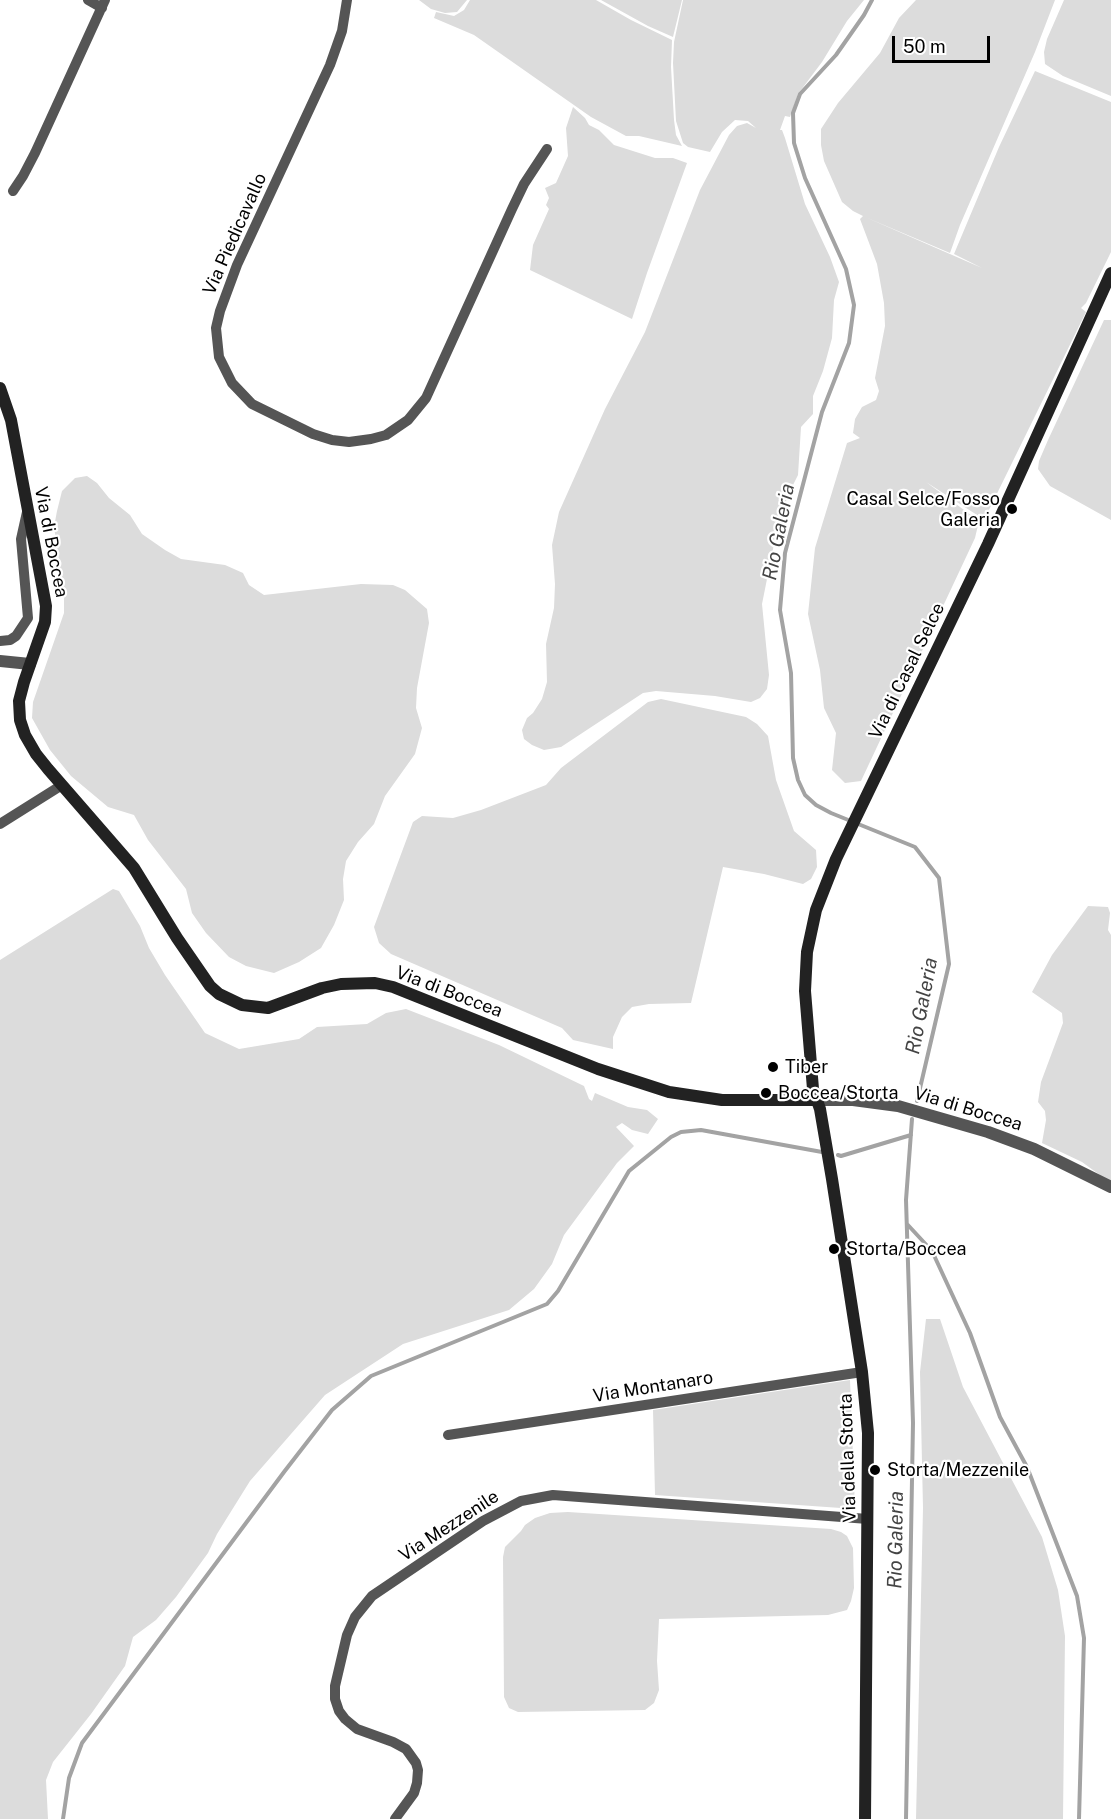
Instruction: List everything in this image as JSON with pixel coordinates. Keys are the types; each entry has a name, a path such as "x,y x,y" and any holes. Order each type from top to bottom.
{"main road":[{"name":"Via di Casal Selce","path":"818,1100 813,1089 804,976 812,924 836,859 988,544 1111,273"},
{"name":"Via di Boccea","path":"0,388 11,420 27,512 45,595 45,622 19,701 22,727 36,754 134,868 210,986 229,1000 250,1007 268,1008 322,988 341,984 375,983 393,987 598,1069 669,1092 722,1100 818,1100"},
{"name":"Via della Storta","path":"818,1100 862,1372 868,1433 865,1819"}],"street":[{"path":"13,191 35,153 104,4 88,0"},
{"name":"Via Piedicavallo","path":"347,0 342,31 330,65 237,265 216,328 219,357 232,383 252,404 314,434 332,440 349,442 386,435 408,420 426,398 524,184 547,149"},
{"path":"0,641 10,640 16,636 28,618 21,539 27,512"},
{"path":"0,661 30,664"},
{"path":"0,824 62,785"},
{"name":"Via di Boccea","path":"818,1100 853,1100 898,1106 988,1132 1034,1149 1111,1187"},
{"name":"Via Montanaro","path":"448,1435 862,1372"},
{"name":"Via Mezzenile","path":"395,1819 414,1793 418,1770 406,1749 357,1729 339,1711 335,1686 347,1635 355,1617 372,1596 483,1521 521,1500 553,1495 868,1519"}],"shaded area":[{"path":"419,0 467,0 457,12 445,13 431,9"},
{"path":"470,0 596,0 672,40 674,120 676,135 682,146 639,136 626,136 591,117 474,35 434,18 436,12 454,16 464,10"},
{"path":"601,0 682,0 673,37"},
{"path":"683,0 864,0 847,21 822,62 798,94 790,117 785,116 780,130 785,138 805,204 839,282 834,300 832,338 813,396 813,414 801,427 798,475 788,495 775,539 762,604 769,675 767,689 760,698 751,702 715,696 656,691 643,693 561,747 544,750 524,739 522,730 527,718 542,699 547,682 546,644 554,608 555,584 552,545 559,512 605,409 645,332 700,190 729,135 737,126 747,123 756,128 748,121 735,120 722,132 710,152 688,147 683,143 676,121 673,63 674,42"},
{"path":"916,0 1055,0 950,253 865,217 982,268 954,254 999,147 1035,71 1111,102 1111,252 1086,303 1081,308 1086,312 986,516 977,515 926,482 979,521 975,538 861,781 845,783 832,770 836,733 824,708 820,670 808,614 815,548 847,443 860,438 853,433 855,419 862,407 876,400 879,391 875,378 885,326 884,303 877,264 860,219 863,216 842,202 824,161 821,129 838,103 880,53 899,18"},
{"path":"1064,0 1111,0 1111,96 1063,76 1045,64 1044,52 1047,39"},
{"path":"573,107 589,125 599,130 614,145 655,158 673,158 687,163 632,319 530,270 533,245 549,209 546,205 549,198 545,188 556,183 568,156 566,128"},
{"path":"1104,320 1111,320 1111,520 1050,486 1038,469 1048,440"},
{"path":"87,476 130,515 142,534 165,550 181,559 225,565 243,573 249,585 264,595 361,584 393,585 405,590 427,609 429,623 417,688 416,708 422,728 415,754 385,796 374,824 358,842 346,861 343,879 344,900 321,948 299,962 274,973 246,966 229,957 206,933 192,913 186,889 148,840 134,815 108,807 71,776 50,750 32,718 33,702 64,613 64,594 54,527 57,511 62,491 75,478"},
{"path":"661,699 746,717 757,724 768,736 776,780 794,831 816,850 817,867 811,879 803,884 723,867 691,1003 649,1004 632,1007 622,1017 613,1037 613,1049 573,1040 562,1028 391,954 379,943 374,927 413,822 422,816 453,818 481,810 546,785 561,768 648,702"},
{"path":"113,889 119,891 165,975 205,1033 239,1049 299,1039 317,1027 367,1024 386,1013 406,1009 499,1045 584,1086 592,1101 595,1093 628,1107 647,1110 658,1119 648,1134 632,1130 622,1123 616,1127 634,1146 617,1163 564,1235 552,1264 534,1289 509,1310 403,1344 325,1395 250,1481 208,1553 176,1597 156,1620 133,1637 125,1666 53,1762 46,1780 48,1819 0,1819 0,960"},
{"path":"1088,906 1108,907 1110,913 1108,930 1111,935 1111,1181 1082,1162 1042,1143 1046,1120 1045,1111 1038,1102 1041,1082 1063,1023 1062,1013 1032,992 1052,955"},
{"path":"926,1319 940,1319 963,1387 1042,1537 1058,1590 1065,1636 1063,1819 916,1819 923,1508 920,1372"},
{"path":"850,1380 855,1509 655,1495 653,1410"},
{"path":"568,1512 831,1529 841,1532 847,1536 853,1548 854,1588 851,1601 847,1610 828,1615 659,1619 657,1661 659,1690 654,1703 645,1710 518,1712 509,1708 504,1697 503,1557 505,1547 525,1525 535,1518 550,1513"}],"waterway":[{"name":"Rio Galeria","path":"872,0 836,55 800,94 793,113 794,143 805,178 846,269 854,305 849,343 822,412 785,553 780,610 791,673 793,758 798,780 805,795 816,805 831,813 915,847 939,878 949,964 917,1101"},
{"name":"Rio Galeria","path":"906,1819 913,1423 906,1200 912,1119"},
{"path":"63,1819 69,1778 82,1743 332,1410 371,1376 547,1304 558,1291 629,1171 671,1137 681,1132 701,1130 822,1152"},
{"path":"838,1155 911,1135"},
{"path":"907,1224 932,1251 970,1333 1000,1417 1027,1467 1077,1596 1084,1638 1079,1819"}],"place":[{"name":"Casal Selce/Fosso Galeria","path":"1012,509"},
{"name":"Tiber","path":"773,1067"},
{"name":"Boccea/Storta","path":"766,1093"},
{"name":"Storta/Boccea","path":"834,1249"},
{"name":"Storta/Mezzenile","path":"875,1470"}]}
